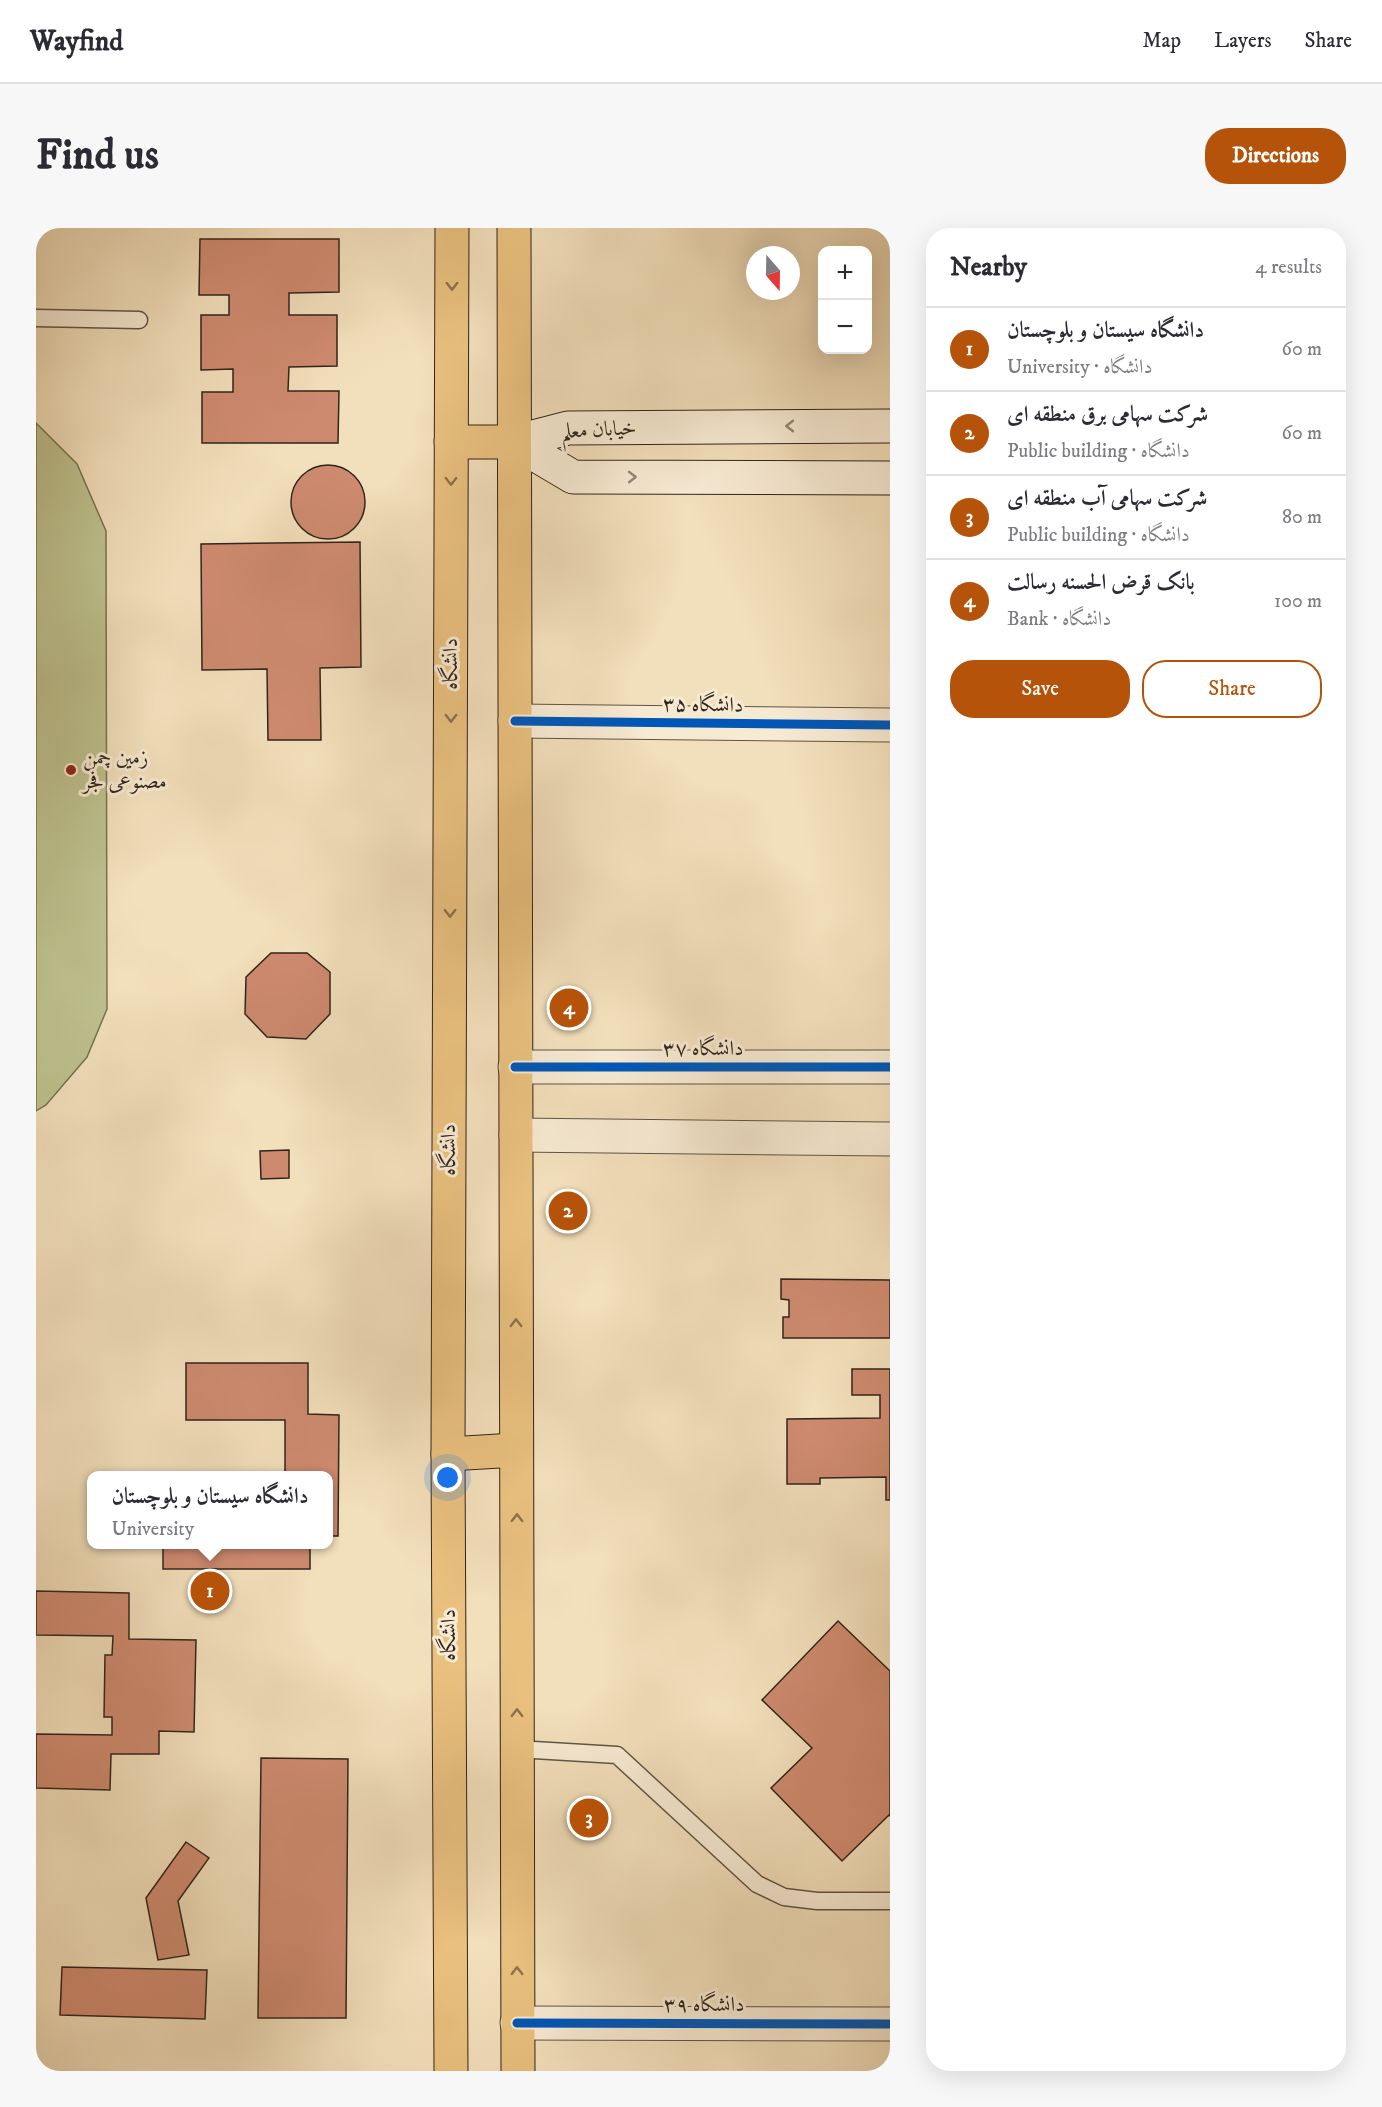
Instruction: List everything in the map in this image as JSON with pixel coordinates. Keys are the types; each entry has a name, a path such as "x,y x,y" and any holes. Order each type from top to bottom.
{"main road":[{"name":"دانشگاه","path":"451,2071 448,1454 452,228"},
{"path":"514,228 518,2071"},
{"path":"451,442 514,442"},
{"path":"448,1454 516,1450"}],"street":[{"path":"840,426 840,477"},
{"name":"خیابان معلم","path":"514,442 568,428 890,426"},
{"name":"خیابان معلم","path":"514,442 573,477 890,478"},
{"name":"دانشگاه ۳۵","path":"515,721 890,725"},
{"name":"دانشگاه ۳۷","path":"515,1066 890,1067"},
{"path":"516,1135 890,1139"},
{"name":"دانشگاه ۳۹","path":"518,2023 890,2024"}],"lane":[{"path":"36,318 139,320"},
{"path":"517,1753 617,1755 757,1884 784,1897 817,1901 890,1901"}],"green space":[{"name":"زمین چمن مصنوعی فجر","path":"36,423 77,464 106,531 107,1009 87,1057 46,1105 36,1111"}],"building":[{"path":"200,239 339,239 339,292 289,293 289,315 337,315 337,366 289,367 288,391 339,391 338,443 202,443 202,392 233,392 233,369 201,370 201,315 229,315 229,295 199,295"},
{"path":"328,465 349,471 359,481 365,502 359,523 349,533 328,539 307,533 297,523 291,502 297,481 307,471"},
{"path":"360,542 361,667 320,668 321,740 268,740 267,669 202,670 201,544"},
{"path":"271,953 307,953 330,972 330,1014 306,1039 267,1037 245,1014 246,977"},
{"path":"289,1150 289,1178 261,1179 260,1151"},
{"path":"781,1279 890,1280 890,1338 783,1338 783,1317 789,1317 789,1300 781,1299"},
{"path":"186,1363 308,1363 308,1414 339,1415 338,1536 333,1536 333,1471 285,1471 285,1420 186,1420"},
{"path":"852,1369 890,1369 890,1500 886,1500 886,1477 820,1478 820,1484 787,1484 787,1419 880,1418 880,1395 852,1395"},
{"path":"163,1549 310,1549 310,1569 163,1569"},
{"path":"36,1591 129,1593 129,1639 196,1640 194,1732 159,1731 159,1754 111,1754 110,1790 36,1788 36,1734 112,1735 112,1717 104,1717 105,1655 112,1655 113,1636 36,1635"},
{"path":"838,1621 890,1671 890,1816 842,1861 771,1788 812,1748 762,1700"},
{"path":"261,1758 348,1759 346,2018 258,2018"},
{"path":"186,1842 209,1858 178,1901 189,1955 158,1960 146,1898"},
{"path":"62,1967 207,1970 205,2019 60,2015"}],"cycle path":[{"path":"515,721 890,725"},
{"path":"515,1067 890,1067"},
{"path":"517,2023 890,2024"}],"place":[{"name":"زمین چمن مصنوعی فجر","path":"71,770"},
{"name":"بانک قرض الحسنه رسالت","path":"569,1008"},
{"name":"شرکت سهامی برق منطقه ای","path":"568,1211"},
{"name":"دانشگاه سیستان و بلوچستان","path":"210,1591"},
{"name":"شرکت سهامی آب منطقه ای","path":"589,1818"}]}
